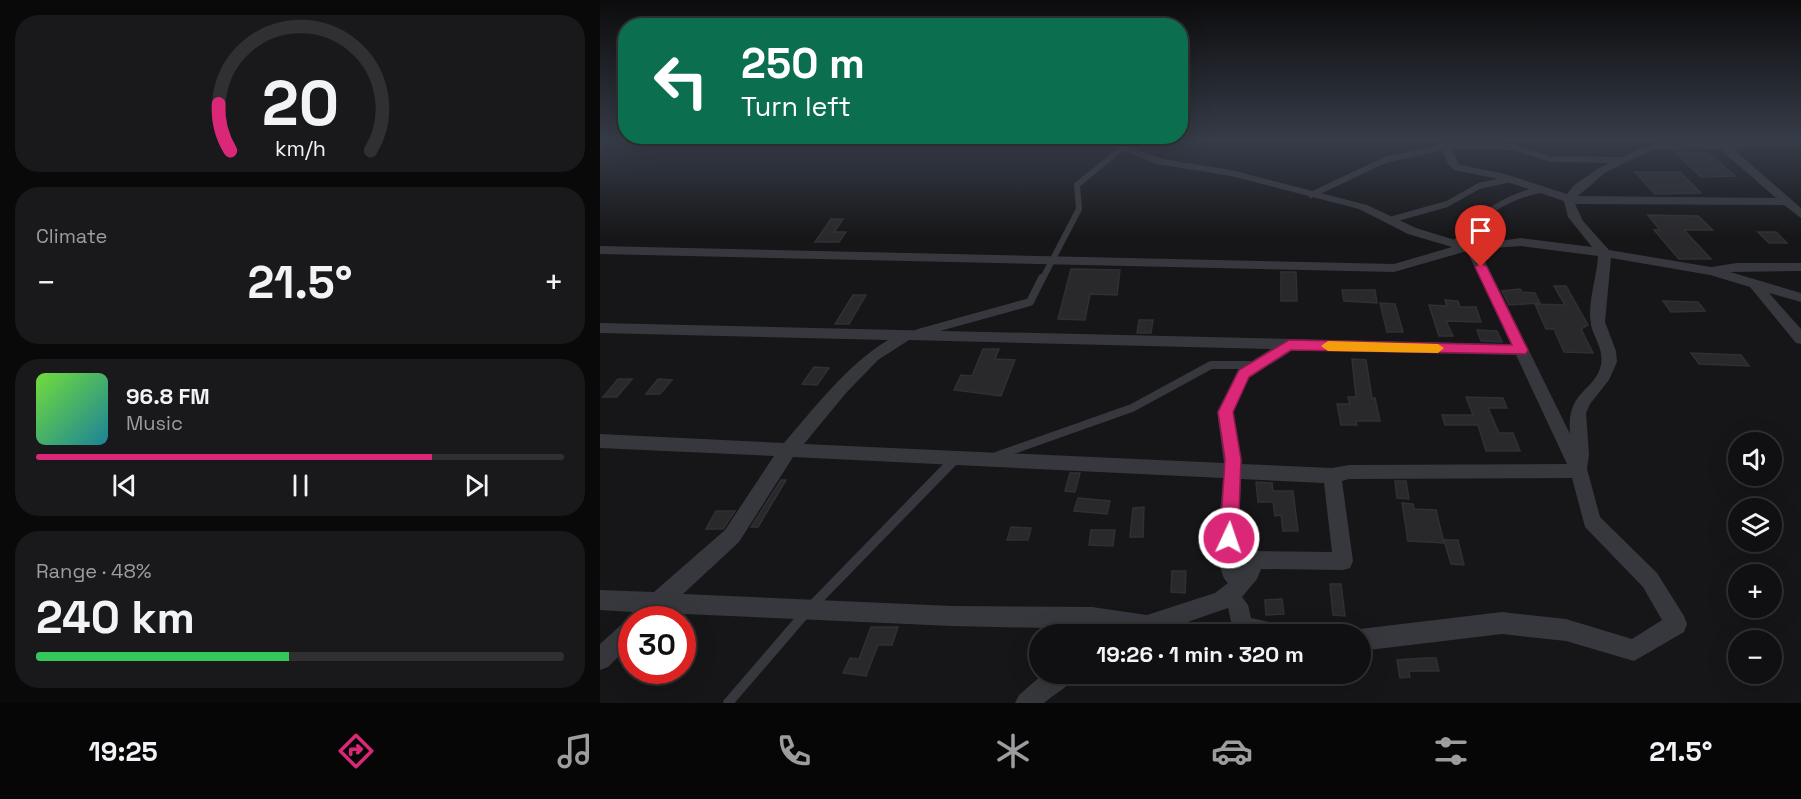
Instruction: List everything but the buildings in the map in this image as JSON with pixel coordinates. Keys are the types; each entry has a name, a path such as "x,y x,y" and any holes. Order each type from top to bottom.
{"street":[{"path":"1230,173 1363,207 1412,231 1454,244 1471,246 1521,242 1605,253 1712,271 1801,298"},
{"path":"1481,173 1511,179 1570,199 1787,202"},
{"path":"1579,471 1581,459 1577,422 1579,409 1596,387 1609,363 1606,343 1599,324 1598,303 1604,276 1605,253 1576,220 1569,205 1570,194 1599,173"},
{"path":"1754,173 1801,214"},
{"path":"600,250 1394,268 1471,246"},
{"path":"1371,639 1502,623 1566,630 1634,650 1676,624 1650,580 1592,521 1579,471 1471,246"},
{"path":"1712,271 1737,267 1801,267"},
{"path":"1756,286 1801,339"},
{"path":"600,328 1521,350"},
{"path":"653,606 732,536 788,450 840,389 873,356 905,336"},
{"path":"1232,575 1228,556 1232,471 1225,412 1244,374 1289,345"},
{"path":"600,441 1332,476 1349,472 1579,471"},
{"path":"1156,624 1221,601 1237,588 1250,572 1255,560 1343,561 1332,476"},
{"path":"600,600 808,610 1092,618 1116,624"},
{"path":"1238,605 1241,624"},
{"path":"600,659 618,641"},
{"path":"1027,703 1048,684"}],"lane":[{"path":"905,336 1030,302 1054,261 1079,209 1077,185 1092,173"},
{"path":"1311,195 1358,173"},
{"path":"1390,220 1447,204 1479,186 1511,179"},
{"path":"1454,244 1480,215 1498,202 1516,194 1543,189"},
{"path":"985,459 1132,408 1211,365 1257,365"},
{"path":"728,703 808,610 956,458"}],"slow traffic":[{"path":"1328,346 1438,348"}],"route":[{"path":"1229,538 1233,459 1225,412 1244,374 1289,345 1521,350 1481,267"}]}
